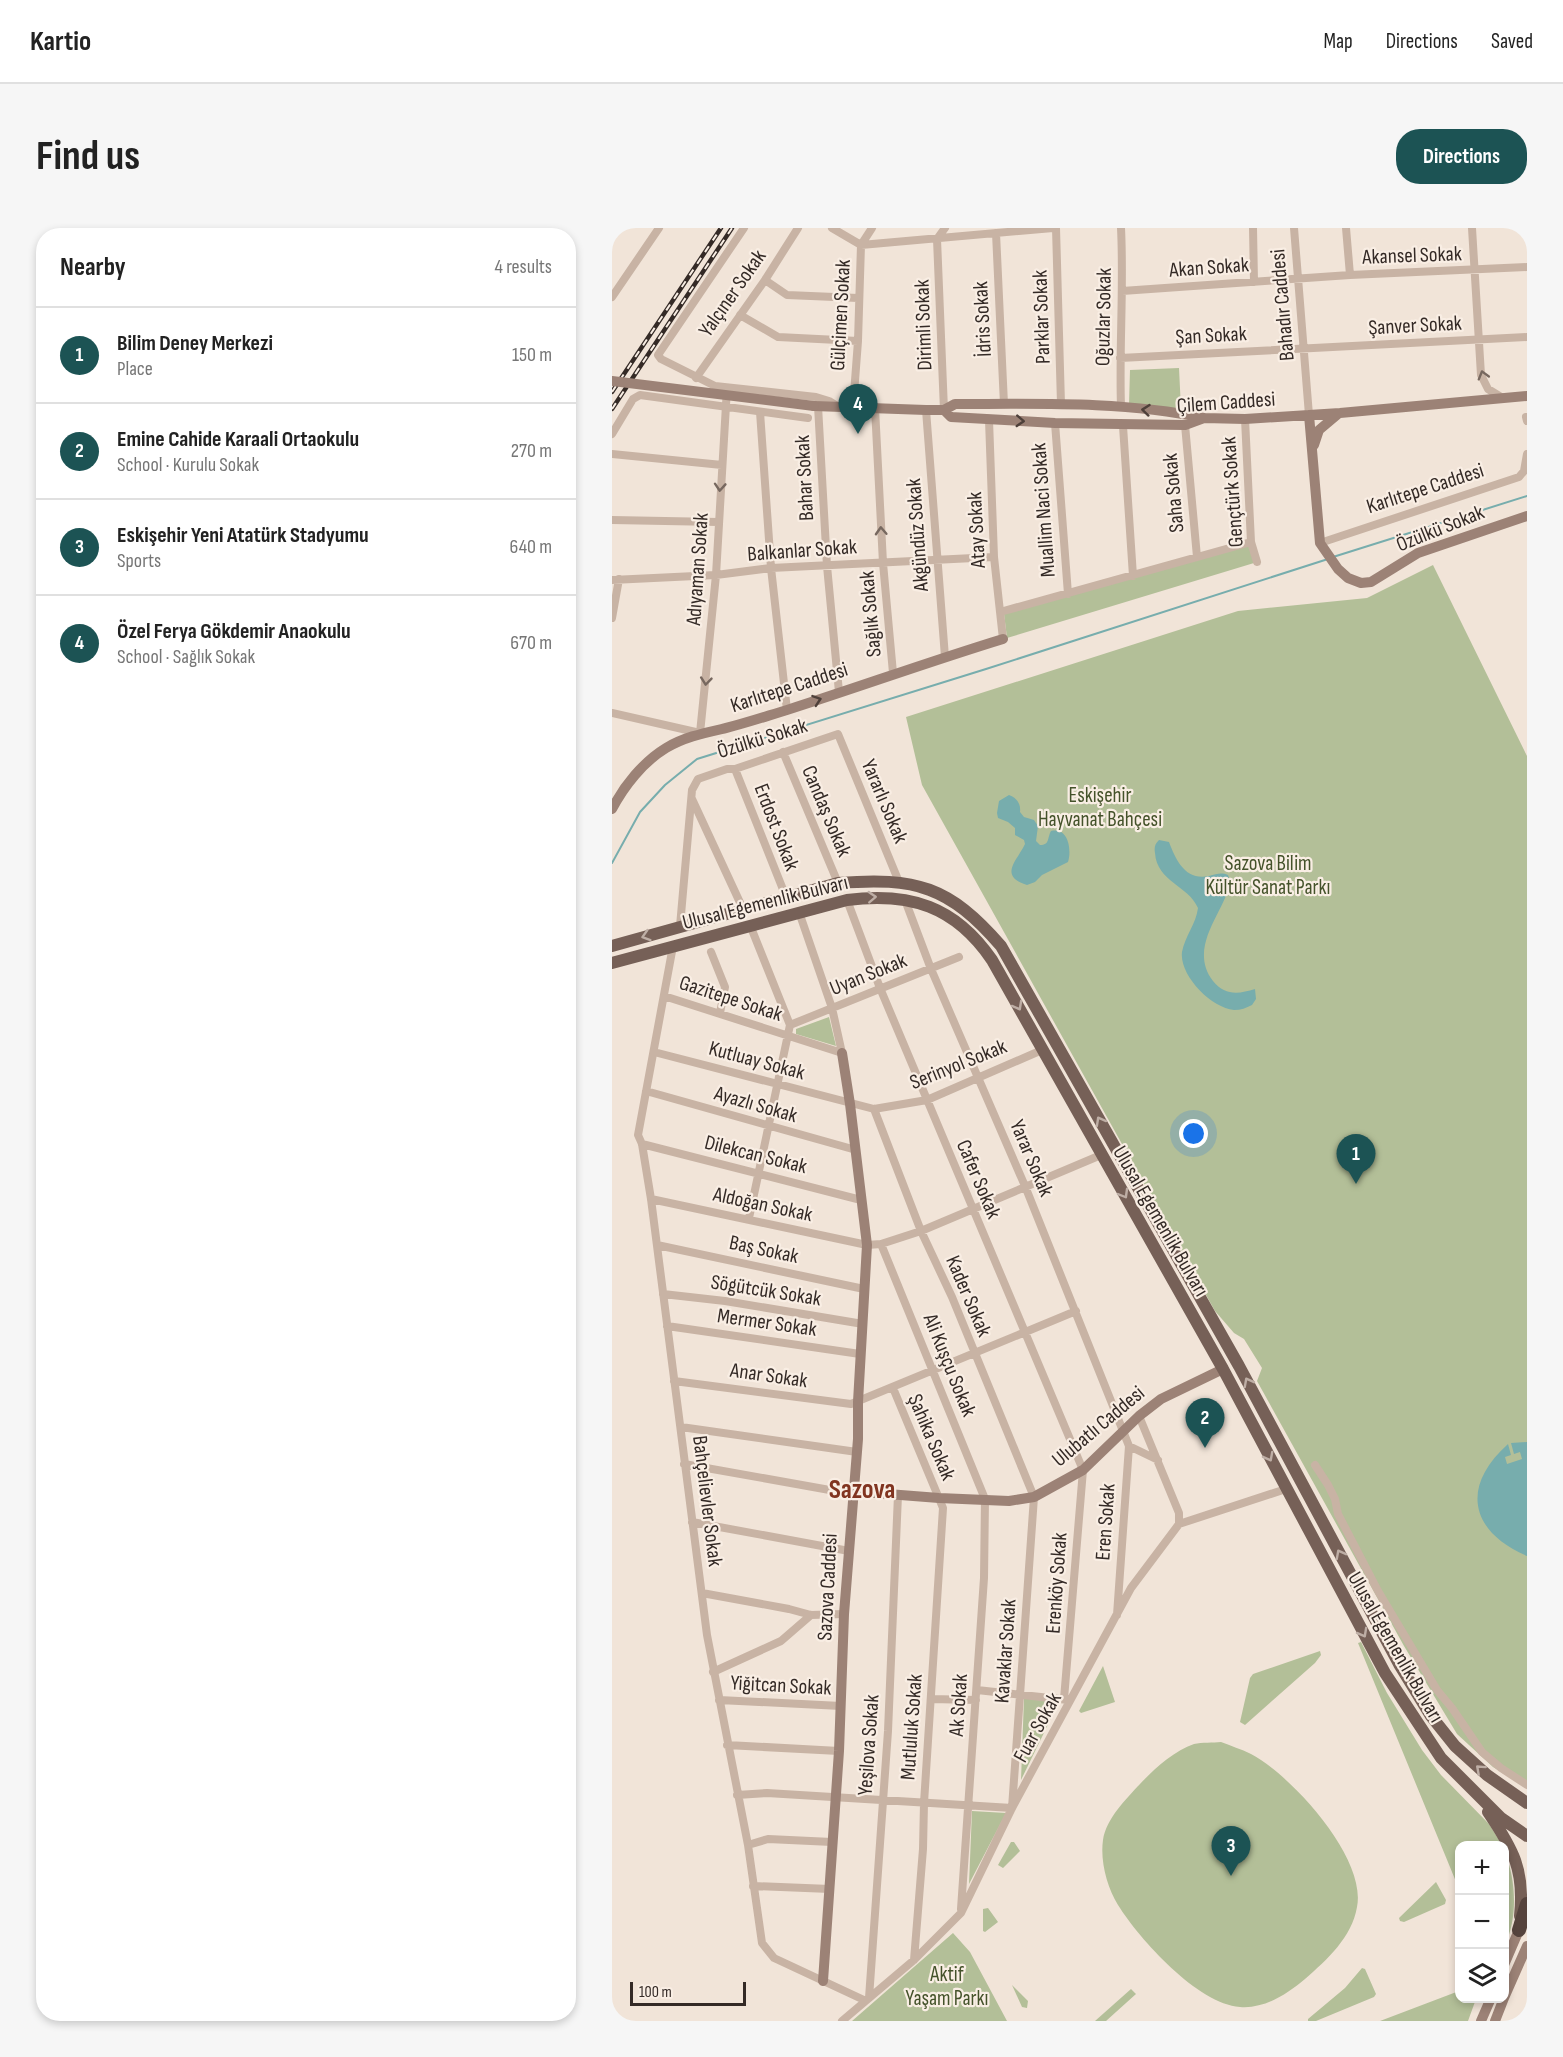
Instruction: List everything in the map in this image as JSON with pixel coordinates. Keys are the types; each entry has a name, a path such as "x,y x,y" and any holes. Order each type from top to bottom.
{"highway":[{"path":"1518,1930 1527,1904"}],"main road":[{"name":"Ulusal Egemenlik Bulvarı","path":"612,946 838,883 877,880 917,885 944,895 967,910 1001,946 1243,1374 1399,1664 1431,1716 1455,1746 1486,1775 1527,1803"},
{"name":"Ulusal Egemenlik Bulvarı","path":"612,963 799,912 847,900 876,896 905,899 928,906 968,931 992,960 1223,1369 1385,1672 1441,1758 1473,1792 1502,1818 1527,1836"},
{"path":"673,946 680,926"},
{"path":"1473,1792 1506,1840 1520,1872 1522,1899 1518,1930"}],"street":[{"path":"612,295 659,228"},
{"path":"744,228 658,354 661,360 715,386 816,397 829,400 838,407"},
{"name":"Yalçıner Sokak","path":"696,378 765,280 798,228"},
{"path":"832,228 861,245 1054,228"},
{"name":"Gülçimen Sokak","path":"852,407 858,341 861,245 872,228"},
{"path":"937,239 945,228"},
{"name":"Parklar Sokak","path":"1054,228 1061,404"},
{"name":"Oğuzlar Sokak","path":"1120,407 1121,228"},
{"path":"1253,228 1254,282"},
{"name":"Bahadır Caddesi","path":"1294,228 1309,415"},
{"path":"1346,228 1350,275"},
{"path":"1472,228 1481,375 1486,385 1495,394 1510,398"},
{"name":"İdris Sokak","path":"996,233 1004,404"},
{"name":"Dirimli Sokak","path":"937,239 944,410"},
{"name":"Akansel Sokak","path":"1298,279 1527,267"},
{"name":"Akan Sokak","path":"1122,291 1298,279"},
{"path":"765,280 787,295 858,298"},
{"path":"740,315 778,337 858,341"},
{"name":"Şanver Sokak","path":"1304,348 1527,337"},
{"name":"Şan Sokak","path":"1120,358 1304,348"},
{"path":"612,381 816,406 944,410 955,404 1061,404 1120,407 1204,418"},
{"name":"Adıyaman Sokak","path":"700,733 716,575 727,388"},
{"path":"612,434 633,399 640,395 808,418"},
{"name":"Çilem Caddesi","path":"944,410 951,417 989,420 1123,426 1185,425 1204,418 1245,419 1340,413 1527,396"},
{"name":"Bahar Sokak","path":"816,406 827,566 839,692"},
{"name":"Sağlık Sokak","path":"875,408 883,563 893,673"},
{"name":"Akgündüz Sokak","path":"926,410 945,657"},
{"path":"760,412 771,568 787,710"},
{"path":"1313,454 1314,442 1319,430 1340,413"},
{"path":"1309,415 1320,543"},
{"path":"1526,417 1527,421"},
{"name":"Gençtürk Sokak","path":"1245,419 1251,542 1257,562"},
{"name":"Atay Sokak","path":"989,420 994,557 1003,639"},
{"name":"Muallim Naci Sokak","path":"1054,423 1068,594"},
{"name":"Saha Sokak","path":"1185,425 1197,557"},
{"path":"1123,426 1133,576"},
{"path":"612,454 722,465"},
{"name":"Karlıtepe Caddesi","path":"1320,543 1519,477 1524,471 1527,454"},
{"name":"Özülkü Sokak","path":"1320,543 1338,569 1348,578 1361,583 1371,582 1418,553 1527,516"},
{"path":"612,520 718,522"},
{"path":"1000,612 1251,542"},
{"name":"Balkanlar Sokak","path":"616,579 716,575 771,568 994,557"},
{"path":"612,618 616,579"},
{"name":"Karlıtepe Caddesi","path":"612,809 629,783 647,763 664,749 700,733 787,710 893,673 1003,639"},
{"path":"612,713 700,733"},
{"name":"Özülkü Sokak","path":"692,799 694,784 698,779 727,769 735,769 838,734"},
{"name":"Yararlı Sokak","path":"838,734 900,882"},
{"name":"Candaş Sokak","path":"783,752 838,883"},
{"name":"Erdost Sokak","path":"735,769 786,897"},
{"path":"692,799 742,909"},
{"path":"680,926 692,799"},
{"name":"Yarar Sokak","path":"905,899 931,969 1024,1186 1124,1431"},
{"name":"Cafer Sokak","path":"847,900 880,988 1083,1470"},
{"path":"799,912 832,1008 842,1053"},
{"path":"749,1218 790,1025 750,925"},
{"name":"Bahçelievler Sokak","path":"673,946 638,1135 642,1144 651,1199 713,1672 748,1845 762,1943 774,1958 866,1999"},
{"path":"711,952 725,987 720,1013"},
{"name":"Uyan Sokak","path":"790,1025 959,957"},
{"name":"Gazitepe Sokak","path":"664,996 842,1053"},
{"name":"Serinyol Sokak","path":"850,1104 874,1109 927,1100 1042,1050"},
{"name":"Kutluay Sokak","path":"654,1052 850,1104"},
{"name":"Sazova Caddesi","path":"823,1981 839,1750 844,1614 857,1452 867,1245 842,1053"},
{"name":"Ayazlı Sokak","path":"646,1091 856,1150"},
{"name":"Kader Sokak","path":"874,1109 921,1231 952,1297 1034,1497"},
{"name":"Dilekcan Sokak","path":"642,1144 861,1200"},
{"name":"Aldoğan Sokak","path":"651,1199 749,1218 867,1245 881,1244 921,1231 1101,1155"},
{"name":"Ali Kuşçu Sokak","path":"881,1244 985,1499"},
{"name":"Baş Sokak","path":"657,1245 864,1289"},
{"name":"Sögütcük Sokak","path":"663,1294 724,1301 863,1323"},
{"path":"858,1402 1076,1311"},
{"name":"Mermer Sokak","path":"667,1326 860,1353"},
{"name":"Ulubatlı Caddesi","path":"852,1494 862,1492 939,1498 1021,1500 1034,1497 1083,1470 1139,1416 1161,1399 1223,1369"},
{"name":"Anar Sokak","path":"674,1381 851,1404 858,1402"},
{"name":"Şahika Sokak","path":"893,1388 939,1498"},
{"path":"1139,1416 1179,1513 1179,1524 1286,1489"},
{"path":"681,1427 857,1452"},
{"name":"Eren Sokak","path":"1117,1616 1129,1446 1124,1431"},
{"path":"1129,1446 1158,1460"},
{"path":"684,1464 852,1494"},
{"path":"1315,1465 1335,1499 1338,1514 1374,1583 1437,1690 1482,1752 1527,1785"},
{"name":"Erenköy Sokak","path":"1068,1700 1083,1470"},
{"name":"Yeşilova Sokak","path":"866,1999 888,1731 898,1495"},
{"name":"Kavaklar Sokak","path":"1012,1808 1034,1497"},
{"name":"Mutluluk Sokak","path":"914,1960 923,1849 943,1508 939,1498"},
{"name":"Ak Sokak","path":"961,1913 984,1578 985,1499"},
{"path":"692,1522 849,1551"},
{"name":"Fuar Sokak","path":"842,2021 914,1960 961,1913 1068,1700 1131,1588 1179,1524"},
{"path":"702,1593 811,1615 844,1614"},
{"path":"713,1672 781,1641 811,1615"},
{"path":"977,1690 1068,1700"},
{"path":"931,1699 976,1700"},
{"name":"Yiğitcan Sokak","path":"719,1700 841,1706"},
{"path":"727,1745 839,1750"},
{"path":"737,1796 767,1793 1012,1808"},
{"path":"748,1845 768,1839 832,1842"},
{"path":"753,1886 830,1889"},
{"path":"1509,1952 1518,1930"},
{"path":"1509,1986 1527,1946"},
{"path":"1513,1976 1527,1964"},
{"path":"1481,2021 1489,2003"},
{"path":"1495,2021 1502,2003"}],"green space":[{"path":"1179,368 1181,409 1129,405 1130,370"},
{"path":"1249,545 1254,563 1007,638 1004,614"},
{"name":"Sazova Bilim Kültür Sanat Parkı","path":"1433,565 1527,756 1527,1788 1493,1767 1457,1734 1404,1646 1257,1381 1262,1368 1244,1339 1234,1333 1215,1311 922,785 906,717 1238,611 1367,598"},
{"path":"829,1017 836,1046 796,1034 796,1029"},
{"path":"1361,1642 1387,1693 1422,1750 1441,1775 1489,1824 1500,1841 1455,1841 1455,1879 1358,1643"},
{"path":"1320,1651 1321,1655 1315,1663 1245,1725 1240,1722 1250,1678 1253,1674"},
{"path":"1103,1666 1115,1702 1081,1713 1079,1711"},
{"path":"1024,1698 1059,1702 1021,1780"},
{"path":"1221,1742 1251,1754 1286,1780 1305,1799 1323,1820 1338,1843 1350,1865 1357,1887 1357,1907 1354,1918 1344,1938 1330,1956 1291,1990 1258,2006 1240,2007 1224,2003 1206,1995 1189,1983 1140,1935 1118,1905 1105,1874 1103,1840 1105,1832 1112,1817 1129,1796 1152,1772 1187,1747 1197,1743"},
{"path":"972,1811 1006,1813 969,1884"},
{"path":"1011,1842 1014,1842 1020,1851 1003,1868 998,1865"},
{"path":"1509,1863 1514,1899 1509,1934"},
{"path":"1436,1882 1446,1900 1445,1904 1404,1922 1400,1921 1399,1918"},
{"path":"988,1908 998,1922 985,1932 983,1931 983,1909"},
{"name":"Aktif Yaşam Parkı","path":"953,1933 970,1952 1007,2021 852,2021"},
{"path":"1362,1968 1365,1969 1376,1994 1374,1997 1316,2021 1308,2021 1345,1988"},
{"path":"1012,1985 1028,2001 1027,2008 1022,2007"},
{"path":"1131,1989 1136,1994 1106,2021 1095,2021"},
{"path":"1455,1993 1455,2003 1475,2003 1468,2021 1380,2021"}],"water":[{"path":"1009,795 1018,802 1020,812 1024,817 1034,820 1038,826 1036,841 1040,845 1047,842 1051,831 1057,831 1065,836 1069,845 1068,862 1027,885 1013,877 1012,873 1014,862 1025,844 1024,840 1015,835 1015,828 1008,822 998,818 997,813 999,801"},
{"path":"1159,840 1169,842 1175,856 1188,872 1201,877 1221,873 1228,875 1229,885 1226,897 1207,937 1204,952 1205,966 1213,981 1222,989 1238,993 1255,989 1256,999 1252,1005 1234,1010 1225,1008 1207,997 1191,980 1182,961 1182,952 1198,908 1187,894 1161,871 1155,851"},
{"path":"1527,1442 1527,1556 1508,1546 1493,1534 1483,1521 1478,1506 1478,1491 1483,1476 1493,1460 1508,1444 1511,1455 1505,1457 1507,1464 1522,1459 1520,1452 1514,1454 1511,1443"}],"waterway":[{"path":"1333,557 1527,496"},
{"path":"612,863 640,812 665,785 697,759 1328,559"}],"railway":[{"path":"612,392 721,228"},
{"path":"612,409 732,228"}],"place":[{"name":"Özel Ferya Gökdemir Anaokulu","path":"858,434"},
{"name":"Bilim Deney Merkezi","path":"1356,1184"},
{"name":"Emine Cahide Karaali Ortaokulu","path":"1205,1448"},
{"name":"Eskişehir Yeni Atatürk Stadyumu","path":"1231,1876"}],"district":[{"name":"Sazova","path":"862,1489"}],"park label":[{"name":"Eskişehir Hayvanat Bahçesi","path":"1100,807"}]}
